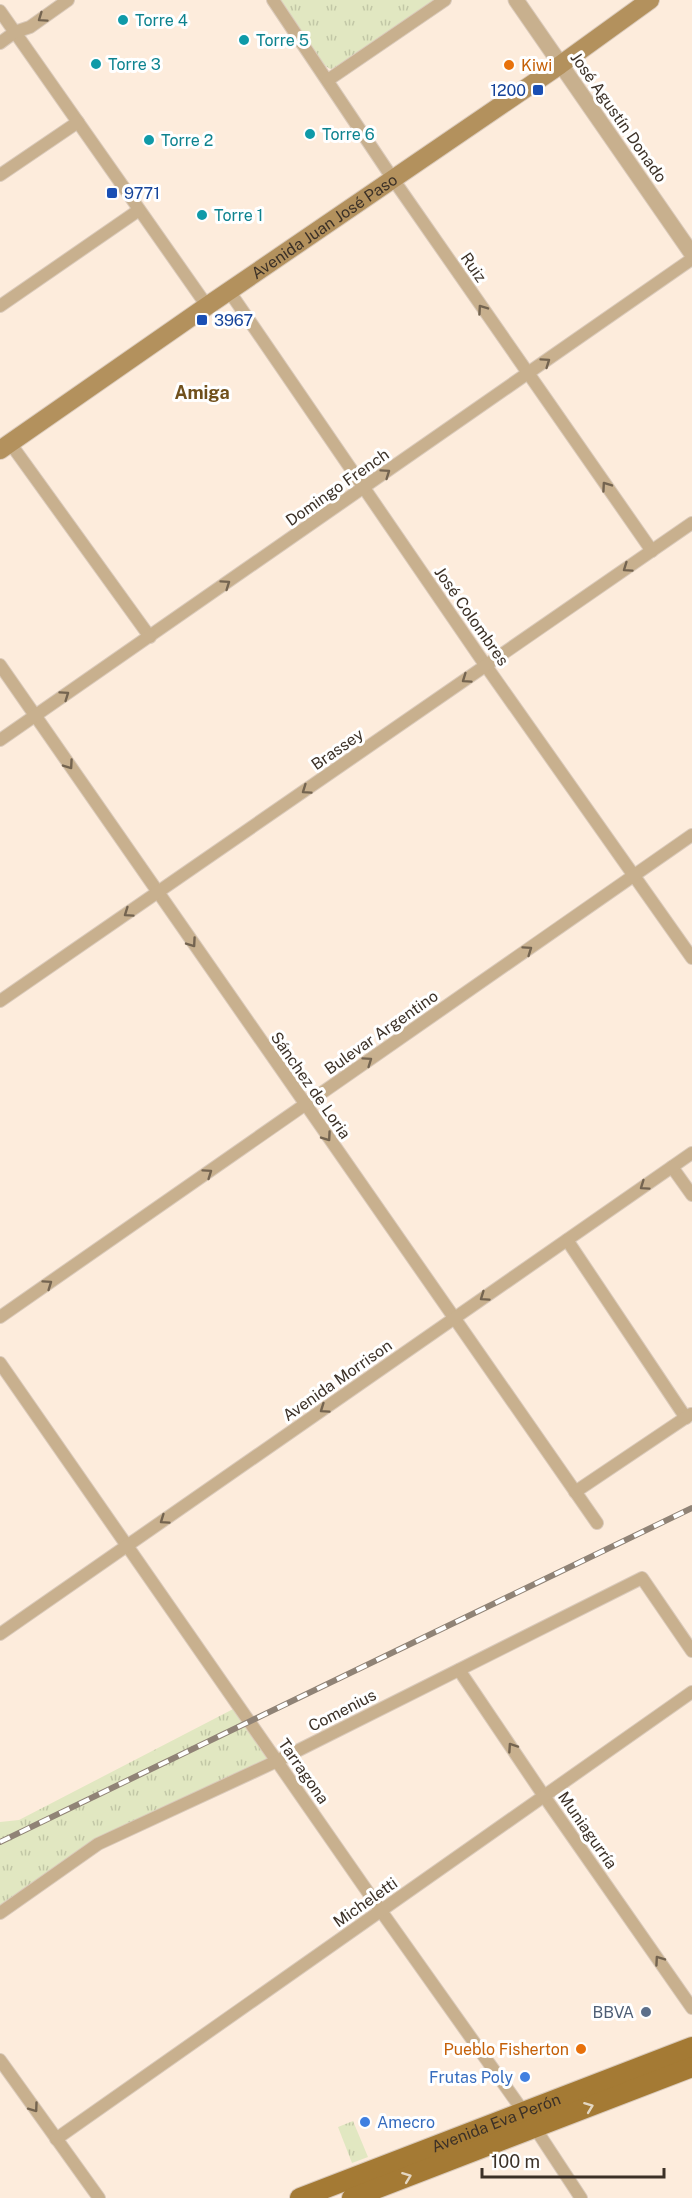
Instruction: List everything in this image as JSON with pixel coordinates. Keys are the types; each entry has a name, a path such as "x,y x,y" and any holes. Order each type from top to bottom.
{"main road":[{"name":"Avenida Juan José Paso","path":"5,446 560,65 650,0"},
{"name":"Avenida Eva Perón","path":"352,2198 692,2047"},
{"name":"Avenida Eva Perón","path":"300,2198 327,2194 529,2120 692,2067"}],"street":[{"path":"0,43 15,32 30,27 68,0"},
{"name":"Ruiz","path":"273,0 393,179 652,551"},
{"path":"328,80 445,0"},
{"name":"José Agustín Donado","path":"516,0 692,254"},
{"path":"0,11 207,306"},
{"path":"0,175 78,122"},
{"path":"0,306 139,210"},
{"name":"Domingo French","path":"0,740 692,259"},
{"name":"José Colombres","path":"229,291 486,666 692,958"},
{"path":"5,446 150,637"},
{"name":"Brassey","path":"0,1001 692,523"},
{"name":"Sánchez de Loria","path":"0,665 597,1523"},
{"name":"Bulevar Argentino","path":"0,1317 692,835"},
{"name":"Avenida Morrison","path":"0,1634 692,1153"},
{"path":"672,1167 692,1196"},
{"path":"567,1240 689,1415 575,1492"},
{"name":"Tarragona","path":"0,1362 529,2120 581,2198"},
{"name":"Comenius","path":"0,1913 98,1844 277,1761 642,1578 692,1651"},
{"name":"Muniagurría","path":"459,1670 692,2008"},
{"name":"Micheletti","path":"57,2139 692,1692"},
{"path":"0,2060 99,2198"}],"green space":[{"path":"278,0 437,0 342,66 330,69 319,61"},
{"path":"239,1706 277,1761 98,1844 0,1913 0,1822 19,1820"},
{"path":"353,2121 368,2157 352,2163 338,2127"}],"railway":[{"path":"0,1842 692,1508"}],"place":[{"name":"Torre 4","path":"123,20"},
{"name":"Torre 5","path":"244,40"},
{"name":"Torre 3","path":"96,64"},
{"name":"Kiwi","path":"509,65"},
{"name":"1200","path":"538,90"},
{"name":"Torre 6","path":"310,134"},
{"name":"Torre 2","path":"149,140"},
{"name":"9771","path":"112,193"},
{"name":"Torre 1","path":"202,215"},
{"name":"3967","path":"202,320"},
{"name":"BBVA","path":"646,2012"},
{"name":"Pueblo Fisherton","path":"581,2049"},
{"name":"Frutas Poly","path":"525,2077"},
{"name":"Amecro","path":"365,2122"}],"district":[{"name":"Amiga","path":"202,393"}]}
